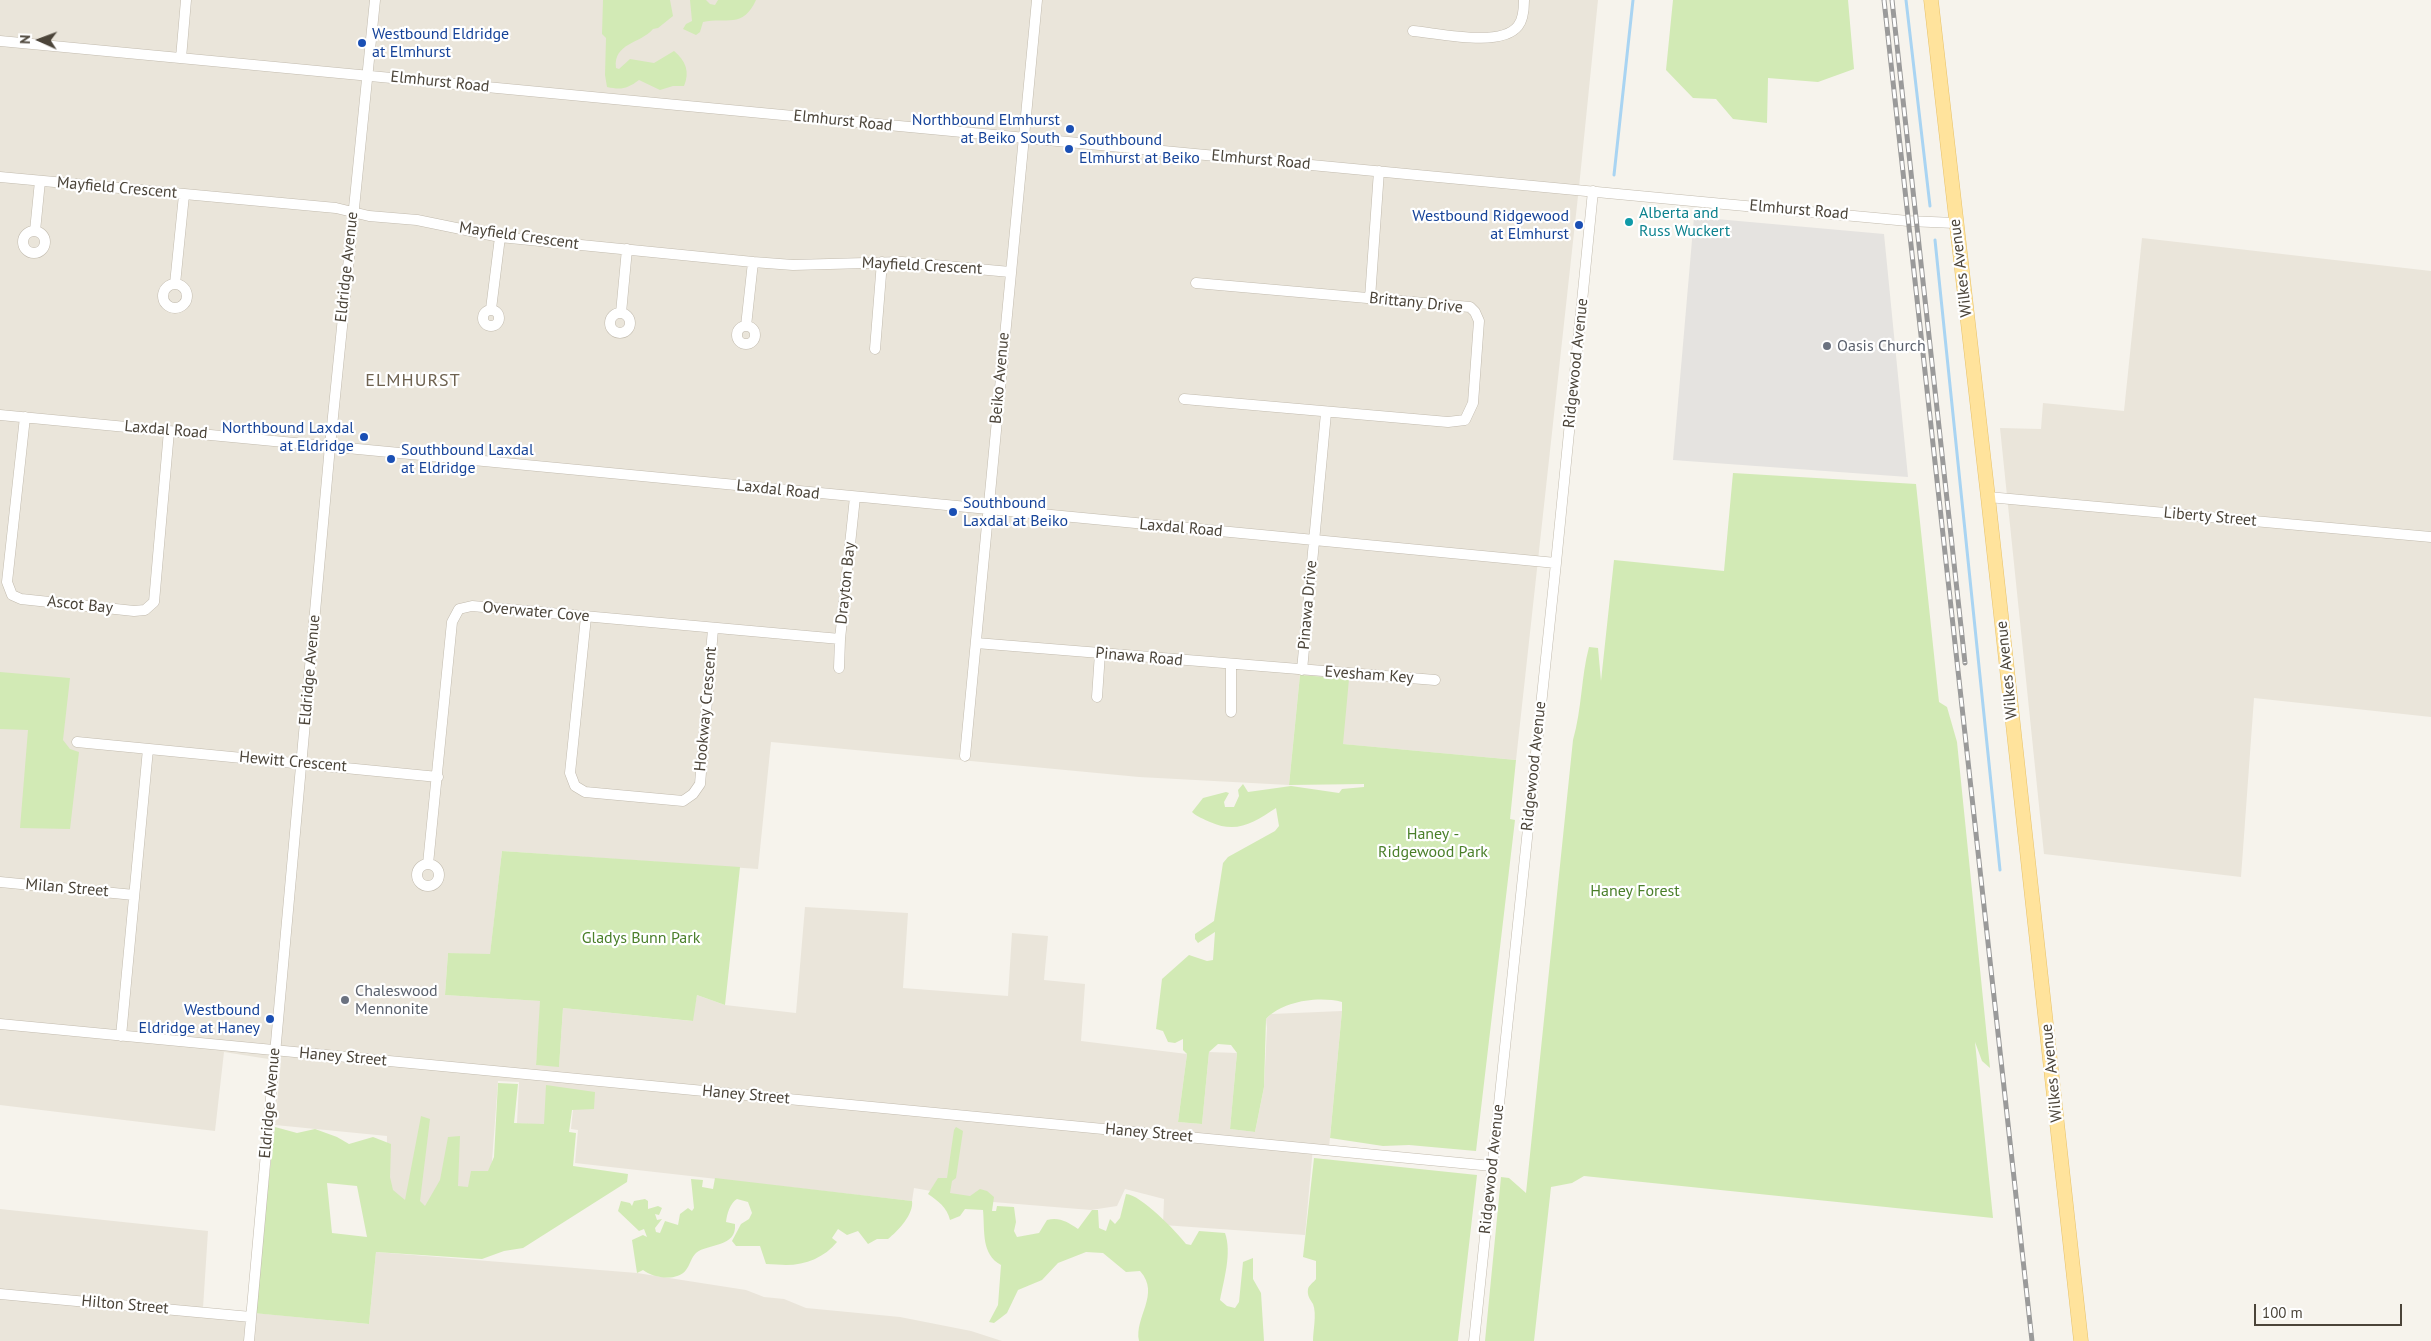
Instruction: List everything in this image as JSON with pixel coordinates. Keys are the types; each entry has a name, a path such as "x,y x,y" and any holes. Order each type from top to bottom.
{"main road":[{"name":"Wilkes Avenue","path":"1931,0 2081,1341"}],"street":[{"path":"181,58 186,0"},
{"name":"Eldridge Avenue","path":"249,1341 330,446 364,88 368,75 375,0"},
{"name":"Beiko Avenue","path":"965,756 1037,0"},
{"path":"1413,31 1488,38 1504,37 1518,26 1524,0"},
{"name":"Elmhurst Road","path":"0,42 368,75 1593,192 1908,221 1955,222"},
{"path":"1370,298 1379,171"},
{"name":"Mayfield Crescent","path":"0,177 336,208 369,216 416,220 500,237 753,262 793,265 882,262 1010,272"},
{"path":"35,231 40,181"},
{"name":"Ridgewood Avenue","path":"1474,1341 1593,192"},
{"path":"175,284 184,195"},
{"path":"491,310 500,237"},
{"path":"622,313 627,249"},
{"path":"746,326 753,262"},
{"path":"875,349 882,262"},
{"name":"Brittany Drive","path":"1184,399 1326,413 1448,422 1465,420 1470,414 1473,403 1479,321 1475,312 1470,307 1196,283"},
{"path":"1314,540 1326,413"},
{"name":"Laxdal Road","path":"0,415 1556,563"},
{"name":"Ascot Bay","path":"24,417 7,582 12,595 21,599 134,611 145,610 154,602 169,431"},
{"name":"Drayton Bay","path":"839,668 840,639 855,497"},
{"name":"Liberty Street","path":"1988,497 2431,537"},
{"name":"Pinawa Drive","path":"1302,670 1314,540"},
{"name":"Overwater Cove","path":"428,864 452,622 459,609 472,606 840,639"},
{"name":"Hookway Crescent","path":"586,617 570,773 575,786 585,792 683,800 693,794 700,784 713,629"},
{"name":"Pinawa Road","path":"976,643 1302,670"},
{"path":"1097,697 1100,653"},
{"path":"1231,665 1231,712"},
{"name":"Evesham Key","path":"1302,670 1435,680"},
{"name":"Hewitt Crescent","path":"77,742 302,762 438,777"},
{"path":"121,1036 148,749"},
{"name":"Milan Street","path":"0,882 134,895"},
{"name":"Haney Street","path":"0,1024 1492,1166"},
{"name":"Hilton Street","path":"0,1294 251,1317"}],"shaded area":[{"path":"0,0 1598,0 1516,760 1342,744 1300,675 1289,785 1139,777 771,742 758,869 502,851 490,955 448,953 445,995 541,1001 536,1065 559,1066 563,1008 692,1021 697,995 725,1005 796,1013 805,907 908,913 903,988 1008,996 1012,933 1048,936 1044,980 1085,984 1081,1041 1187,1054 1178,1122 1202,1124 1209,1052 1237,1053 1230,1129 1255,1132 1264,1087 1266,1019 1271,1014 1342,1011 1329,1148 1313,1147 1305,1235 1163,1225 1164,1199 1125,1189 1117,1206 1091,1210 993,1202 914,1188 912,1201 575,1163 578,1130 571,1129 575,1090 545,1125 517,1123 519,1082 498,1081 490,1188 433,1210 400,1206 386,1188 387,1136 275,1125 281,1061 224,1052 215,1131 0,1105"},
{"path":"1694,217 1884,234 1908,477 1673,460"},
{"path":"2142,238 2431,271 2431,717 2254,698 2241,877 2044,854 2000,428 2041,429 2043,403 2124,411"},
{"path":"0,1209 208,1231 203,1308 369,1324 376,1252 637,1273 746,1290 764,1297 784,1299 806,1308 900,1317 971,1331 1002,1341 0,1341"}],"green space":[{"path":"603,0 670,0 673,16 658,28 653,29 623,49 616,60 616,68 619,69 630,59 654,63 674,51 686,67 687,76 684,86 673,86 660,90 639,80 624,88 607,87 605,75 606,38 602,34"},
{"path":"690,0 706,0 710,4 715,5 718,0 756,0 751,9 740,18 703,22 700,32 696,35 683,29 686,24 692,21"},
{"path":"1673,0 1848,0 1854,69 1818,82 1768,78 1767,123 1733,119 1716,99 1693,98 1666,70"},
{"name":"Haney Forest","path":"1733,473 1916,484 1939,702 1947,707 1957,742 1990,1068 1982,1061 1975,1042 1993,1218 1584,1176 1572,1183 1551,1187 1534,1341 1485,1341 1501,1177 1509,1178 1526,1193 1573,740 1589,647 1598,648 1601,681 1614,560 1724,571"},
{"path":"0,672 70,678 63,740 70,749 79,752 70,829 20,828 28,730 0,729"},
{"name":"Haney - Ridgewood Park","path":"1300,675 1349,679 1343,744 1516,760 1510,819 1515,820 1476,1151 1409,1145 1383,1146 1330,1138 1342,1011 1342,1002 1333,1000 1301,1001 1282,1008 1266,1019 1264,1087 1255,1132 1230,1129 1237,1053 1231,1045 1218,1044 1209,1052 1202,1124 1178,1122 1187,1054 1183,1050 1183,1039 1175,1043 1168,1042 1163,1031 1156,1029 1162,979 1189,955 1207,961 1213,960 1215,932 1198,943 1195,939 1195,934 1214,921 1223,863 1228,857 1275,831 1279,826 1276,808 1252,822 1237,827 1228,827 1210,822 1192,812 1203,798 1226,792 1229,793 1224,802 1225,807 1234,807 1239,796 1238,790 1243,784 1248,792 1291,786 1339,793 1342,789 1364,787 1364,784 1289,785"},
{"name":"Gladys Bunn Park","path":"502,851 740,867 725,1005 697,995 693,1021 563,1008 559,1067 536,1065 540,1001 445,995 448,953 490,954"},
{"path":"498,1083 518,1084 514,1123 544,1124 546,1085 595,1092 594,1109 572,1110 569,1132 576,1133 573,1166 628,1174 627,1182 523,1248 504,1251 482,1259 376,1252 369,1324 253,1313 275,1127 297,1133 315,1129 337,1137 349,1144 373,1137 391,1144 390,1177 393,1190 405,1200 421,1116 430,1119 420,1201 425,1206 440,1180 448,1137 460,1136 458,1186 468,1187 471,1171 488,1171 494,1157","holes":["327,1183 357,1186 367,1237 332,1233"]},
{"path":"956,1127 963,1131 956,1178 952,1181 950,1193 970,1196 980,1189 987,1191 994,1197 992,1211 996,1211 997,1206 1014,1207 1016,1222 1014,1231 1017,1237 1039,1233 1047,1220 1052,1219 1063,1221 1078,1229 1092,1210 1098,1210 1099,1228 1106,1231 1110,1219 1115,1224 1120,1218 1126,1194 1140,1200 1149,1207 1186,1244 1191,1245 1199,1231 1225,1233 1228,1257 1220,1300 1227,1306 1235,1308 1239,1302 1243,1262 1253,1258 1253,1279 1261,1293 1264,1341 1139,1341 1138,1332 1148,1297 1146,1280 1140,1271 1126,1272 1103,1253 1086,1252 1058,1263 1042,1280 1018,1290 1007,1313 994,1323 989,1322 998,1305 1001,1265 990,1255 987,1249 983,1210 965,1209 960,1216 950,1220 949,1215 939,1202 928,1194 938,1178 947,1178"},
{"path":"1314,1158 1477,1175 1458,1341 1313,1341 1315,1313 1308,1289 1316,1279 1316,1261 1303,1257"},
{"path":"715,1178 912,1201 912,1206 908,1217 888,1239 877,1239 868,1244 858,1231 847,1235 838,1229 832,1238 837,1242 821,1256 801,1264 784,1265 766,1264 760,1246 736,1246 732,1241 741,1224 749,1219 752,1213 748,1202 737,1199 731,1206 727,1216 726,1222 735,1224 734,1232 727,1241 696,1253 686,1270 677,1276 659,1277 643,1270 637,1273 632,1240 643,1235 647,1237 644,1229 639,1231 618,1211 621,1201 630,1203 632,1206 634,1201 645,1199 648,1201 648,1209 658,1206 662,1208 659,1215 655,1214 657,1220 662,1219 655,1228 656,1232 660,1233 665,1221 678,1225 680,1214 688,1208 692,1211 694,1208 691,1179 703,1180 702,1187 713,1189"}],"waterway":[{"path":"1614,175 1633,0"},
{"path":"1906,0 1930,206"},
{"path":"1935,240 2000,870"}],"railway":[{"path":"1884,0 2032,1341"},
{"path":"1892,0 1965,663"}],"place":[{"name":"Westbound Eldridge at Elmhurst","path":"362,43"},
{"name":"Northbound Elmhurst at Beiko South","path":"1070,129"},
{"name":"Southbound Elmhurst at Beiko","path":"1069,149"},
{"name":"Alberta and Russ Wuckert","path":"1629,222"},
{"name":"Westbound Ridgewood at Elmhurst","path":"1579,225"},
{"name":"Oasis Church","path":"1827,346"},
{"name":"Northbound Laxdal at Eldridge","path":"364,437"},
{"name":"Southbound Laxdal at Eldridge","path":"391,459"},
{"name":"Southbound Laxdal at Beiko","path":"953,512"},
{"name":"Chaleswood Mennonite","path":"345,1000"},
{"name":"Westbound Eldridge at Haney","path":"270,1019"}],"district":[{"name":"ELMHURST","path":"413,381"}]}
